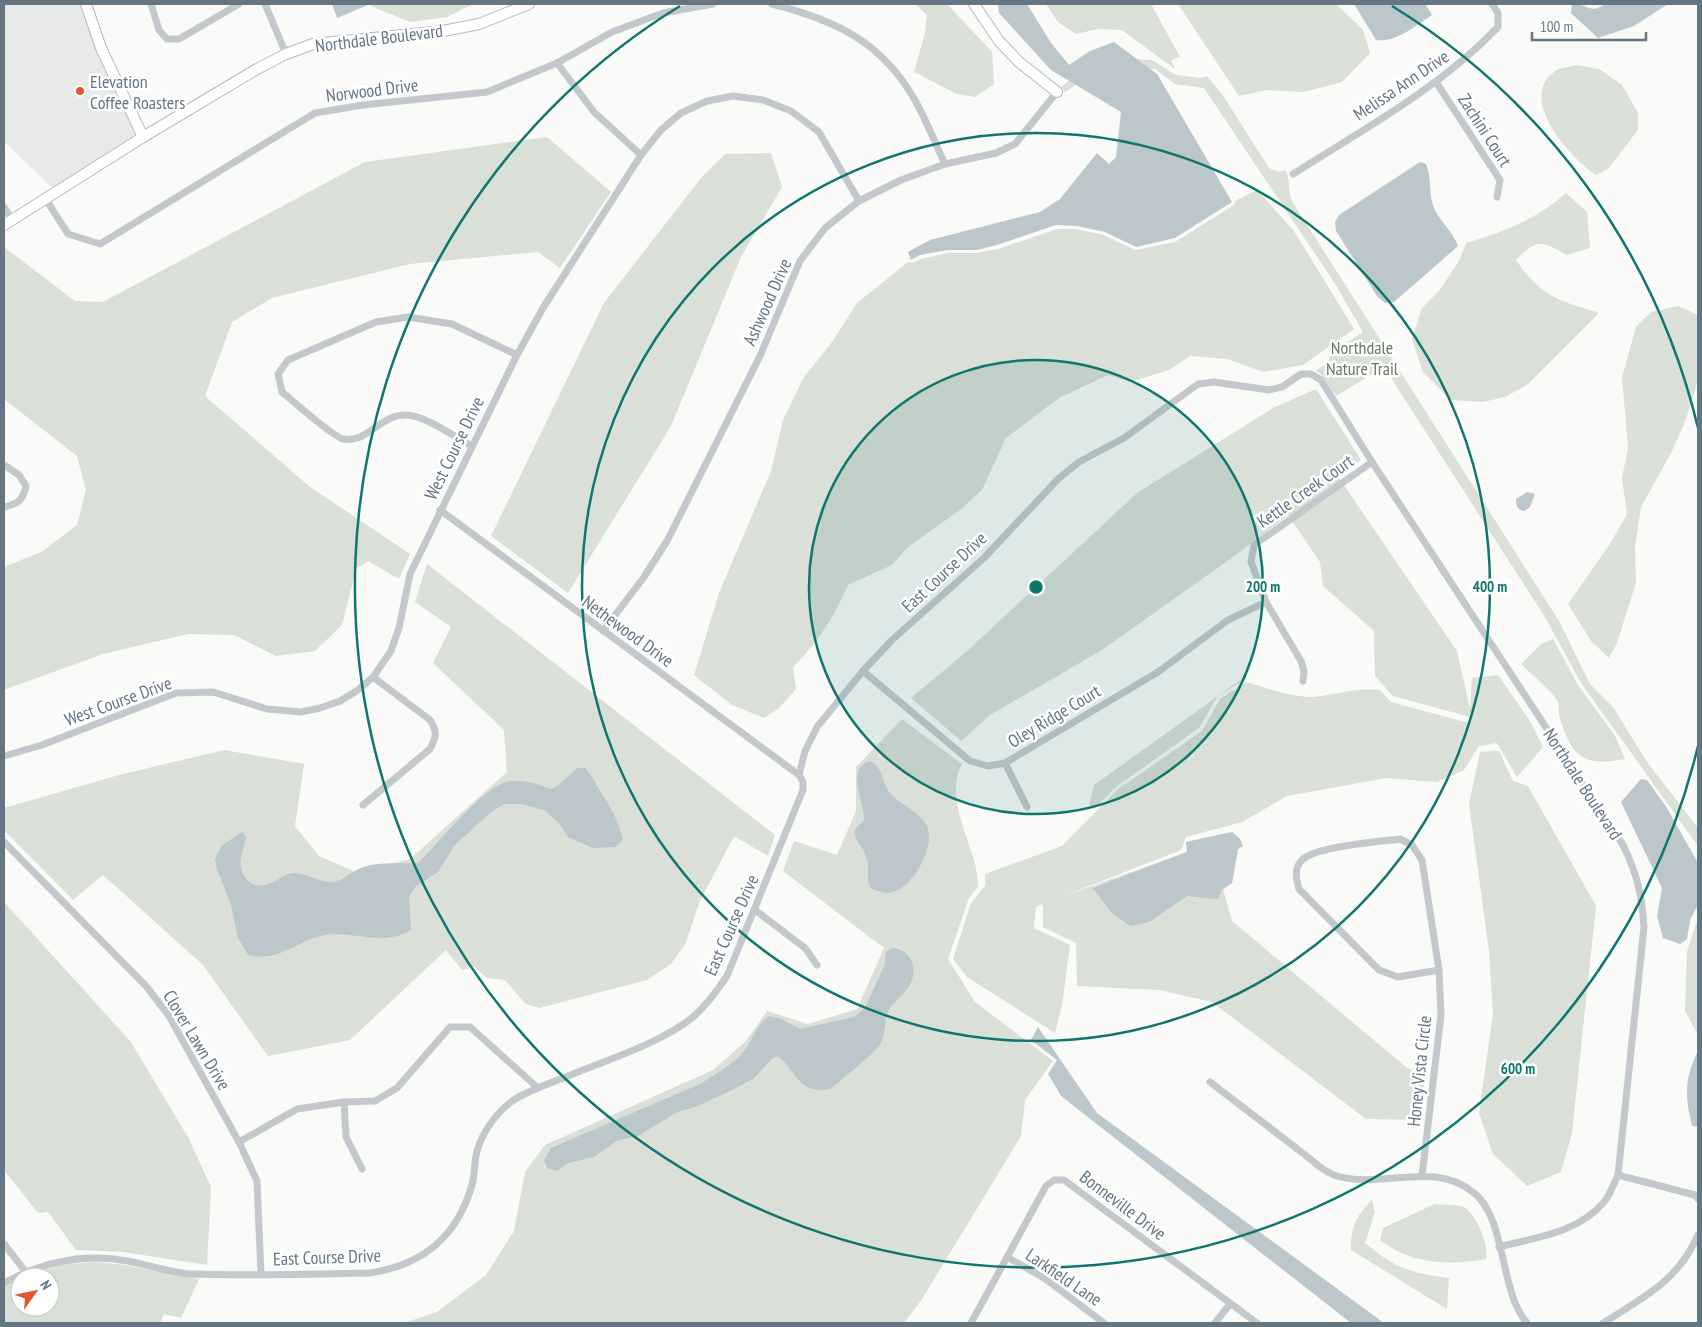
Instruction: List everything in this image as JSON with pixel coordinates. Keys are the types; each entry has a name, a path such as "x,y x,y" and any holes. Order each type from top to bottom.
{"street":[{"path":"86,4 101,48 143,137"},
{"path":"151,4 159,30 167,39 179,39 238,4"},
{"path":"264,4 286,54"},
{"name":"Northdale Boulevard","path":"8,222 143,137 257,69 286,54 313,44 443,31 479,24 529,4"},
{"name":"Norwood Drive","path":"45,198 68,234 100,244 315,113 362,105 487,92 558,63 612,32 663,13 713,4"},
{"path":"772,4 812,14 847,30 886,60 915,100 945,164"},
{"path":"974,4 999,41 1019,62 1057,92"},
{"name":"Melissa Ann Drive","path":"1293,174 1436,82 1477,49 1498,27 1498,13 1492,4"},
{"path":"558,63 594,112 641,155"},
{"name":"Zachini Court","path":"1436,82 1500,180 1497,196"},
{"name":"Ashwood Drive","path":"603,630 644,577 667,540 760,356 800,261 825,228 859,201 901,180 945,164 996,153 1015,144 1057,92"},
{"name":"West Course Drive","path":"4,756 42,745 176,693 213,692 268,709 301,712 340,701 358,690 373,677 391,651 399,628 410,574 517,355 543,308 641,155 661,130 681,113 707,101 734,96 763,100 791,111 819,132 859,201"},
{"path":"4,207 8,222"},
{"path":"472,446 422,419 408,415 395,416 385,420 357,439 342,439 282,392 278,374 288,360 376,322 408,317 452,324 517,355"},
{"name":"East Course Drive","path":"40,1267 59,1261 95,1258 126,1260 188,1274 370,1273 389,1270 414,1261 435,1247 452,1229 464,1208 472,1183 477,1151 488,1127 511,1102 538,1088 667,1034 693,1017 712,998 727,976 803,790 803,782 799,775 805,751 817,727 863,671 892,640 984,558 1058,479 1079,462 1124,438 1198,384 1214,382 1268,390 1282,387 1301,374 1311,374"},
{"name":"Northdale Boulevard","path":"1311,374 1321,380 1372,462 1622,845 1636,873 1642,900 1644,927 1618,1175 1606,1201 1584,1221 1564,1230 1499,1247"},
{"name":"Kettle Creek Court","path":"1302,681 1304,671 1301,661 1266,602 1252,562 1254,545 1372,462"},
{"path":"4,465 19,476 26,486 24,497 16,504 4,507"},
{"name":"Nethewood Drive","path":"440,510 799,775"},
{"name":"Oley Ridge Court","path":"863,671 970,761 988,766 1005,763 1158,672 1228,620 1266,602"},
{"path":"363,805 430,750 436,737 435,728 430,720 373,677"},
{"path":"1005,763 1027,807"},
{"name":"Honey Vista Circle","path":"1422,1176 1441,1015 1439,970 1422,860 1412,845 1400,839 1314,852 1300,861 1295,875 1299,889 1379,970 1398,977 1439,970"},
{"name":"Clover Lawn Drive","path":"4,842 146,986 169,1016 240,1142 257,1182 261,1274"},
{"path":"755,910 805,948 817,965"},
{"path":"240,1142 297,1109 344,1102 375,1101 397,1088 450,1027 470,1027 538,1088"},
{"path":"1210,1082 1332,1175 1358,1180 1422,1176 1450,1178 1474,1193 1489,1213 1515,1304 1527,1323"},
{"path":"344,1102 346,1137 362,1169"},
{"path":"1618,1175 1694,1195 1698,1200"},
{"name":"Bonneville Drive","path":"971,1323 1046,1186 1054,1180 1064,1180 1257,1323"},
{"path":"1603,1323 1652,1293 1671,1278 1690,1253 1698,1235"},
{"path":"4,1244 21,1267"},
{"name":"Larkfield Lane","path":"1007,1257 1044,1278 1104,1323"},
{"path":"1215,1323 1230,1304"}],"shaded area":[{"path":"81,4 137,135 52,188 4,141 4,5"},
{"path":"332,4 367,4 368,5 337,18"},
{"path":"998,4 1027,4 1051,43 1069,65 1090,51 1114,42 1157,74 1232,202 1175,238 1136,247 1105,232 1077,226 1056,225 977,250 947,250 920,255 911,260 908,252 930,240 1040,212 1060,199 1097,153 1109,164 1116,157 1121,112 1051,70 999,13"},
{"path":"1354,4 1425,4 1432,15 1398,36 1391,39 1376,40"},
{"path":"1572,4 1592,9 1604,4 1668,4 1634,26 1598,38 1571,13"},
{"path":"1420,162 1426,164 1428,169 1434,208 1439,218 1453,235 1458,246 1394,302 1385,303 1377,296 1336,231 1335,222 1339,215"},
{"path":"1527,492 1535,494 1530,507 1524,511 1517,507 1516,499"},
{"path":"870,761 880,771 890,793 920,816 927,826 929,834 925,855 915,875 900,889 889,893 870,888 866,856 854,831 864,820 857,778 863,765"},
{"path":"577,768 585,768 588,771 615,816 623,840 615,847 593,848 568,837 559,823 544,810 521,804 504,804 491,812 455,845 438,872 416,886 409,896 411,930 389,938 332,934 321,936 269,956 248,955 238,938 231,905 215,859 221,846 242,832 246,837 240,862 242,872 250,883 261,886 295,873 325,882 337,881 367,866 418,863 473,805 496,787 506,782 517,781 529,782 551,789 559,785"},
{"path":"1641,779 1647,780 1667,808 1698,863 1698,905 1690,920 1687,939 1680,944 1663,938 1657,916 1662,888 1621,802"},
{"path":"1232,832 1240,839 1243,846 1238,849 1232,883 1223,889 1217,899 1187,896 1149,922 1130,926 1111,912 1093,888 1187,852 1186,842"},
{"path":"893,948 905,953 912,962 912,980 907,989 889,1009 883,1037 879,1046 830,1089 816,1089 803,1084 778,1056 773,1058 753,1079 700,1105 676,1113 638,1136 618,1140 594,1157 568,1163 557,1171 547,1168 544,1160 551,1148 700,1084 725,1068 739,1057 761,1023 769,1016 779,1018 800,1029 854,1017 865,1008 885,964 886,952"},
{"path":"1038,1027 1097,1113 1384,1323 1351,1323 1061,1096 1048,1074 1057,1060 1031,1040"},
{"path":"1698,1051 1698,1127 1692,1126 1687,1088 1690,1070"}],"green space":[{"path":"372,4 473,4 447,17 410,22 371,6"},
{"path":"915,4 947,4 992,52 994,84 975,97 957,94 914,72 925,33 927,15"},
{"path":"1046,4 1151,4 1180,57 1171,60 1175,69 1122,30 1098,29 1076,34 1058,22"},
{"path":"1178,4 1336,4 1363,30 1370,53 1342,82 1304,92 1267,90 1239,96"},
{"name":"Northdale Nature Trail","path":"1098,57 1152,60 1176,75 1200,78 1207,76 1222,94 1269,168 1278,172 1285,170 1292,201 1559,621 1590,684 1613,707 1647,762 1698,828 1698,846 1581,683 1545,617 1384,367 1336,396 1320,373 1316,371 1328,362 1331,353 1363,332 1334,282 1204,88 1175,84 1155,69 1104,66 1065,92 1061,87"},
{"path":"1576,65 1599,69 1622,85 1638,113 1638,130 1608,169 1596,175 1585,167 1561,141 1551,126 1544,110 1541,95 1545,81 1557,70"},
{"path":"547,137 611,192 560,268 538,252 410,264 272,298 232,322 205,396 310,487 410,554 399,579 368,561 356,569 342,625 315,651 276,656 234,635 188,634 103,654 4,690 4,567 43,551 77,525 86,490 77,456 4,399 4,247 75,301 103,302 365,162"},
{"path":"771,153 782,187 741,257 671,426 568,593 491,536 604,303 701,178 725,154"},
{"path":"1257,190 1294,231 1354,329 1303,365 1264,372 1227,359 1190,356 1169,370 1130,382 1108,375 1059,398 1006,438 982,490 960,510 908,547 892,565 848,585 825,629 793,667 796,689 778,709 764,718 732,705 694,675 719,593 771,471 783,420 804,377 832,342 857,303 908,262 912,263 948,253 976,253 998,249 1057,229 1076,229 1104,235 1135,250 1175,242 1234,205 1235,201"},
{"path":"1566,193 1587,212 1590,248 1567,255 1540,244 1529,248 1516,260 1533,282 1552,296 1599,313 1527,385 1505,397 1483,402 1451,400 1423,372 1412,339 1422,308 1439,291 1459,261 1466,243 1519,224 1544,210"},
{"path":"1678,306 1698,315 1698,380 1685,422 1671,453 1641,507 1635,547 1636,583 1617,643 1609,658 1591,641 1568,604 1610,544 1627,514 1622,478 1628,448 1622,377 1636,327 1651,312"},
{"path":"1316,389 1361,460 1337,475 1457,651 1470,709 1472,678 1498,675 1530,721 1543,747 1517,777 1497,743 1479,746 1464,770 1437,782 1386,778 1287,796 1242,822 1186,837 1181,850 1061,897 1187,852 1186,842 1232,832 1240,839 1243,846 1238,849 1232,883 1223,889 1232,921 1406,1067 1425,1077 1418,1120 1366,1119 1212,1002 1159,990 1077,986 1076,943 1043,927 1043,904 1036,907 1034,928 1070,945 1062,1005 1055,1033 967,977 953,959 971,903 985,886 985,874 1062,846 1118,789 1202,731 1220,699 1246,682 1306,697 1371,689 1380,690 1391,702 1469,723 1470,717 1393,696 1375,676 1374,631 1323,586 1320,562 1288,515 1240,552 1102,650 990,715 961,741 911,698 966,652 1137,493 1273,408"},
{"path":"427,564 775,835 768,856 734,836 699,903 686,943 671,964 647,980 539,1008 526,1004 505,980 487,978 475,967 462,970 446,950 350,1040 268,1056 203,965 103,875 73,900 4,830 4,808 119,775 224,750 304,764 295,826 319,856 358,873 410,859 507,772 504,730 433,663 451,627 415,602"},
{"path":"1553,639 1578,685 1615,736 1625,759 1611,761 1590,760 1582,757 1575,751 1559,717 1555,696 1521,664 1541,644"},
{"path":"1246,676 1247,678 1217,697 1199,728 1116,787 1094,809 1089,805 1094,785"},
{"path":"902,719 962,764 956,787 957,799 962,825 975,863 978,887 969,898 948,959 975,1002 1053,1061 1025,1100 1021,1136 922,1299 904,1323 404,1323 437,1312 486,1275 514,1231 525,1172 545,1145 713,1070 746,1041 767,1011 808,1024 857,1009 884,948 783,871 794,841 837,855 856,811 856,767"},
{"path":"1499,751 1513,781 1528,786 1596,906 1572,1133 1561,1172 1527,1186 1493,1154 1479,1113 1493,1014 1489,951 1469,804 1480,752"},
{"path":"4,902 131,1042 188,1137 211,1187 207,1265 123,1252 76,1250 48,1212 38,1213 4,1170"},
{"path":"1698,918 1698,1035 1685,1011 1687,952"},
{"path":"1372,1200 1375,1212 1365,1243 1386,1259 1413,1272 1449,1278 1447,1309 1351,1250 1355,1223 1362,1211"},
{"path":"1435,1204 1457,1205 1468,1210 1477,1222 1484,1238 1487,1253 1486,1259 1458,1262 1430,1261 1404,1254 1380,1240 1383,1228"},
{"path":"95,1262 125,1265 199,1279 181,1318 164,1314 160,1323 4,1323 4,1287 10,1284 10,1317 60,1317 60,1267 54,1267"}],"place":[{"name":"Elevation Coffee Roasters","path":"80,91"}]}
